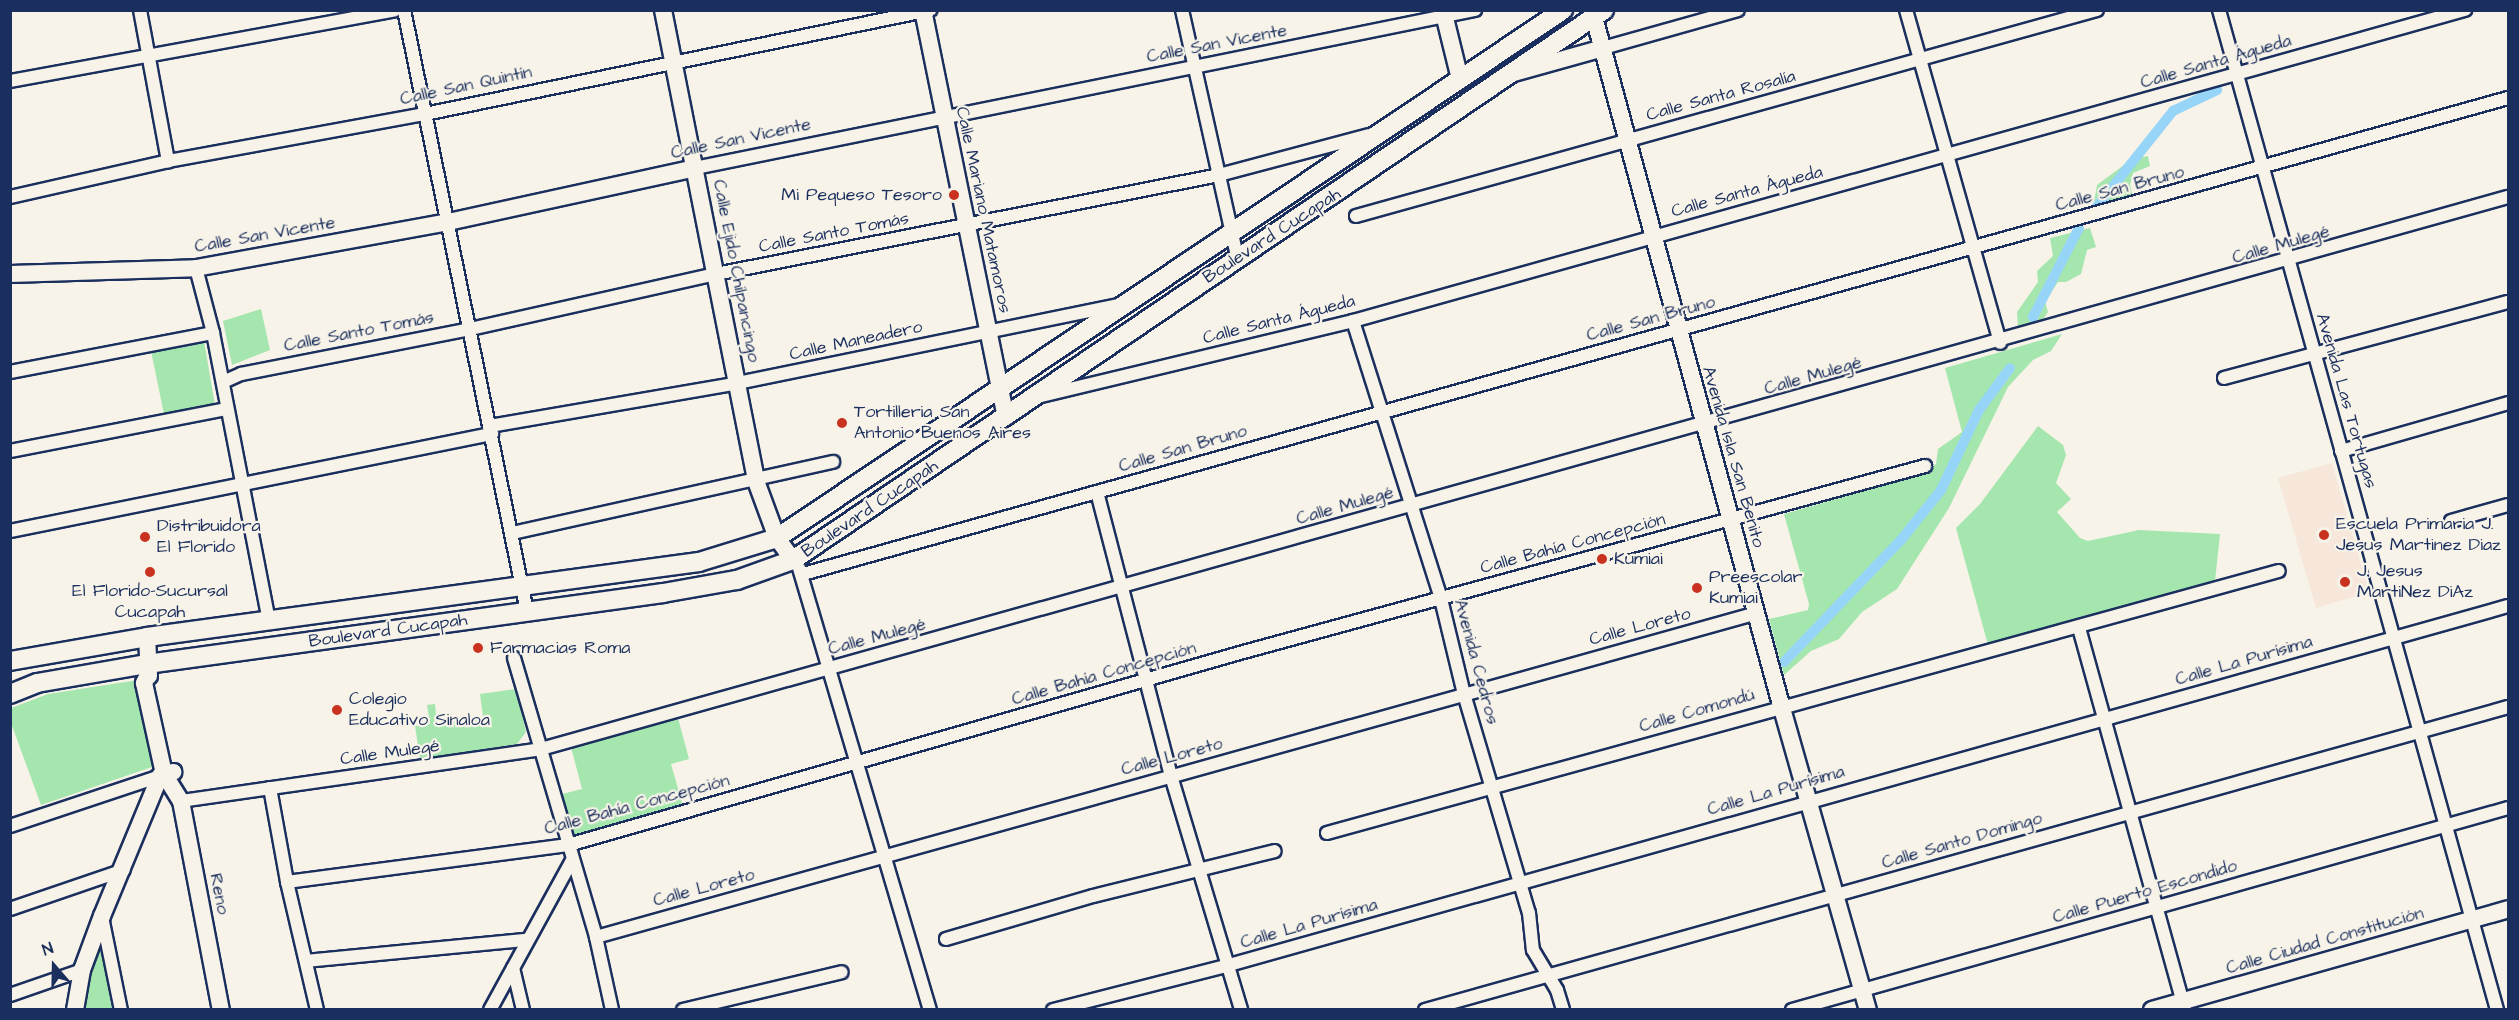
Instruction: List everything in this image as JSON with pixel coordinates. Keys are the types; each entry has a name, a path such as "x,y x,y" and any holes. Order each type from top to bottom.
{"main road":[{"name":"Boulevard Cucapah","path":"10,661 147,637 699,562 777,538 1232,230 1563,10"},
{"name":"Boulevard Cucapah","path":"10,694 37,682 147,669 527,612 737,580 798,567 1005,417 1237,257 1281,232 1599,14"},
{"path":"1269,207 1268,216 1281,232"}],"street":[{"path":"140,10 168,160"},
{"path":"10,81 395,10"},
{"path":"404,10 527,612"},
{"name":"Calle Ejido Chilpancingo","path":"663,10 756,481 777,538 798,567"},
{"path":"1182,10 1237,257"},
{"name":"Calle San Vicente","path":"10,274 196,268 448,222 695,168 1194,69 1444,14 1475,10"},
{"path":"1510,74 1738,10"},
{"path":"1906,10 2000,343"},
{"name":"Calle Santa Rosalía","path":"1356,216 2097,10"},
{"name":"Avenida Las Tortugas","path":"2219,10 2497,1010"},
{"name":"Calle Santa Águeda","path":"1036,396 1068,392 1353,321 2465,10"},
{"name":"Calle San Quintín","path":"10,197 168,160 425,114 925,11"},
{"name":"Calle Mariano Matamoros","path":"925,11 1005,417"},
{"path":"1444,14 1460,79"},
{"name":"Avenida Isla San Benito","path":"1599,14 1603,48 1678,330 1868,1010"},
{"name":"Calle San Bruno","path":"798,567 1097,492 2508,98"},
{"name":"Calle Santo Tomás","path":"223,382 241,374 470,329 716,274 1220,175 1382,132"},
{"name":"Calle Mulegé","path":"10,826 170,782 270,788 541,749 1123,588 1411,505 2000,343 2508,197"},
{"path":"196,268 213,333 269,621"},
{"path":"2224,378 2316,357 2508,302"},
{"name":"Calle Maneadero","path":"10,531 243,487 491,430 738,383 1122,304"},
{"name":"Avenida Cedros","path":"1353,321 1441,599 1464,694 1529,913 1533,950 1545,975 1557,990 1563,1010"},
{"path":"10,372 213,333"},
{"path":"2342,451 2508,403"},
{"path":"10,451 227,409"},
{"path":"512,533 756,481 833,462"},
{"name":"Calle Bahía Concepción","path":"286,882 568,845 1441,599 1925,466"},
{"path":"1097,492 1171,776 1241,1010"},
{"path":"2451,521 2508,505"},
{"path":"798,567 859,763 930,1010"},
{"name":"Calle Comondú","path":"1327,833 1781,705 2079,628 2279,571"},
{"name":"Calle La Purísima","path":"1053,1010 1228,965 2508,606"},
{"name":"Calle Loreto","path":"596,937 1757,613"},
{"path":"2079,628 2184,1005"},
{"name":"Reno","path":"147,637 147,669 153,683 170,782 221,1010"},
{"path":"514,658 596,937 612,1010"},
{"name":"Calle Santo Domingo","path":"1425,1010 2508,707"},
{"path":"75,1010 82,970 102,916 170,782"},
{"path":"270,788 286,882 316,1010"},
{"name":"Calle Puerto Escondido","path":"1792,1010 2508,808"},
{"path":"946,939 1199,869 1275,851"},
{"path":"490,1010 526,940 572,860"},
{"path":"10,909 124,870"},
{"name":"Calle Ciudad Constitución","path":"2152,1010 2184,1005 2508,909"},
{"path":"102,916 122,1010"},
{"path":"306,961 526,940"},
{"path":"513,968 523,1010"},
{"path":"10,994 82,970"},
{"path":"683,1010 842,972"}],"shaded area":[{"name":"Escuela Primaria J. Jesus Martinez Diaz","path":"2332,463 2369,592 2316,608 2278,478"}],"green space":[{"path":"2148,156 2150,166 2133,173 2130,185 2133,197 2093,208 2097,185 2132,159"},
{"path":"2090,228 2096,247 2087,250 2081,274 2066,282 2058,282 2045,302 2048,312 2042,321 2018,327 2017,312 2038,282 2037,271 2053,256 2050,238"},
{"path":"261,309 270,350 232,365 223,321"},
{"path":"2062,334 2051,351 2033,360 2008,387 1949,508 1897,589 1862,612 1839,639 1811,651 1784,675 1769,619 1808,610 1809,604 1784,514 1921,475 1936,464 1938,449 1962,432 1945,368"},
{"path":"204,341 215,405 164,414 151,351"},
{"path":"2038,426 2063,445 2066,455 2056,483 2071,499 2057,512 2080,538 2088,541 2139,530 2220,534 2215,581 1988,645 1956,528 1980,504"},
{"path":"138,680 155,762 152,767 41,805 11,723 11,708 48,694"},
{"path":"516,689 526,732 517,744 420,759 415,726 430,724 427,705 435,704 437,723 483,717 480,694"},
{"path":"678,718 689,759 671,764 683,806 573,836 562,794 582,789 571,747"},
{"path":"100,944 112,1009 82,1010 88,971"}],"waterway":[{"path":"2094,210 2173,111 2217,90"},
{"path":"2033,317 2079,228"},
{"path":"1784,662 1901,540 1941,490 1979,410 2010,368"}],"place":[{"name":"Mi Pequeso Tesoro","path":"954,195"},
{"name":"Tortilleria San Antonio Buenos Aires","path":"842,423"},
{"name":"Escuela Primaria J. Jesus Martinez Diaz","path":"2324,535"},
{"name":"Distribuidora El Florido","path":"145,537"},
{"name":"Kumiai","path":"1602,559"},
{"name":"El Florido-Sucursal Cucapah","path":"150,572"},
{"name":"J. Jesus MartiNez DiAz","path":"2345,582"},
{"name":"Preescolar Kumiai","path":"1697,588"},
{"name":"Farmacias Roma","path":"478,648"},
{"name":"Colegio Educativo Sinaloa","path":"337,710"}]}
